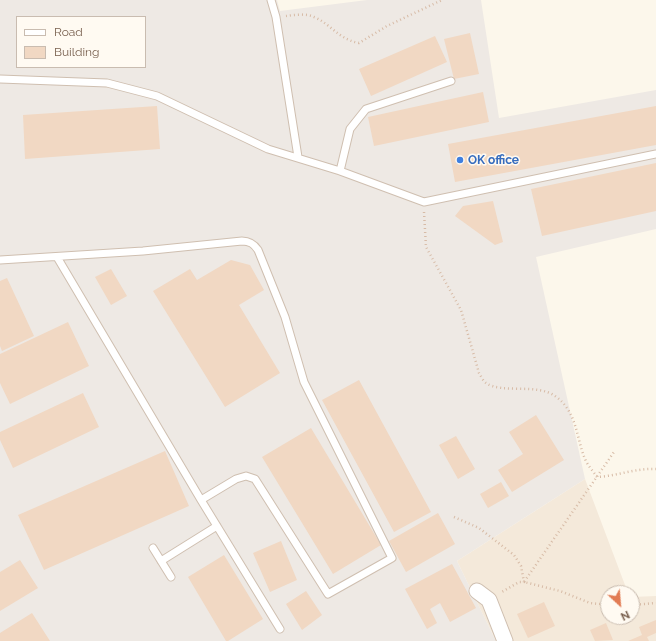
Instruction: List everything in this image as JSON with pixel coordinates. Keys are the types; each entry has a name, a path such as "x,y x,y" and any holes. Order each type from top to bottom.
{"street":[{"path":"483,595 505,641"}],"lane":[{"path":"271,0 276,17 298,157"},
{"path":"0,79 107,83 157,96 268,149 340,171 424,202 656,154"},
{"path":"340,171 350,129 366,109 451,81"},
{"path":"0,260 169,248 242,240 255,245 285,317 304,382 392,558 328,594 254,479 246,476 236,479 201,500"},
{"path":"57,257 201,500 280,629"},
{"path":"162,561 217,526"},
{"path":"153,548 171,577"}],"path":[{"path":"276,17 297,15 313,16 348,41 359,44 387,26 442,0"},
{"path":"424,202 426,247 461,310 479,373 484,382 494,387 544,391 555,396 566,408 576,425 585,459 597,477"},
{"path":"524,582 614,452"},
{"path":"597,477 610,476 646,468 656,469"},
{"path":"454,517 479,528 514,555 521,566 524,582"},
{"path":"483,595 520,582 524,582 560,591 590,603 600,604"},
{"path":"640,604 656,603"}],"shaded area":[{"path":"0,0 277,0 280,11 367,0 481,0 499,118 656,90 656,229 536,257 585,479 457,561 496,641 0,641"},
{"path":"585,479 625,585 600,585 600,625 640,625 640,597 656,596 656,641 496,641 457,561"}],"building":[{"path":"470,33 479,74 454,79 444,39"},
{"path":"435,36 447,62 371,96 359,69"},
{"path":"483,92 489,122 374,146 368,117"},
{"path":"157,106 160,149 25,159 23,115"},
{"path":"656,106 656,145 455,182 448,144"},
{"path":"656,163 656,211 542,236 531,189"},
{"path":"493,201 503,242 495,245 455,216 463,206"},
{"path":"231,260 250,265 264,290 239,305 280,373 225,407 153,291 190,269 197,280"},
{"path":"111,269 127,296 111,305 95,277"},
{"path":"7,278 34,336 2,351 0,346 0,281"},
{"path":"68,322 89,366 10,404 0,383 0,354"},
{"path":"359,380 431,512 394,532 322,400"},
{"path":"83,393 99,427 13,468 0,440 0,432"},
{"path":"536,415 564,460 512,492 498,470 523,454 509,432"},
{"path":"311,428 381,545 333,574 262,457"},
{"path":"456,436 475,469 458,479 439,445"},
{"path":"165,451 189,506 44,570 18,515"},
{"path":"501,482 509,496 488,508 480,494"},
{"path":"438,513 455,544 406,572 389,541"},
{"path":"281,541 297,580 270,592 253,553"},
{"path":"224,555 263,619 228,641 226,641 188,577"},
{"path":"20,560 38,588 0,611 0,572"},
{"path":"452,564 476,608 450,622 440,603 430,609 437,623 427,629 405,589"},
{"path":"306,591 322,615 302,630 286,604"},
{"path":"544,602 555,626 528,638 517,614"},
{"path":"32,613 50,641 0,641 0,633"},
{"path":"656,620 656,633 647,637 649,641 628,641 642,635 639,627"},
{"path":"601,625 607,625 613,640 595,641 590,630"}],"place":[{"name":"OK office","path":"460,160"}]}
